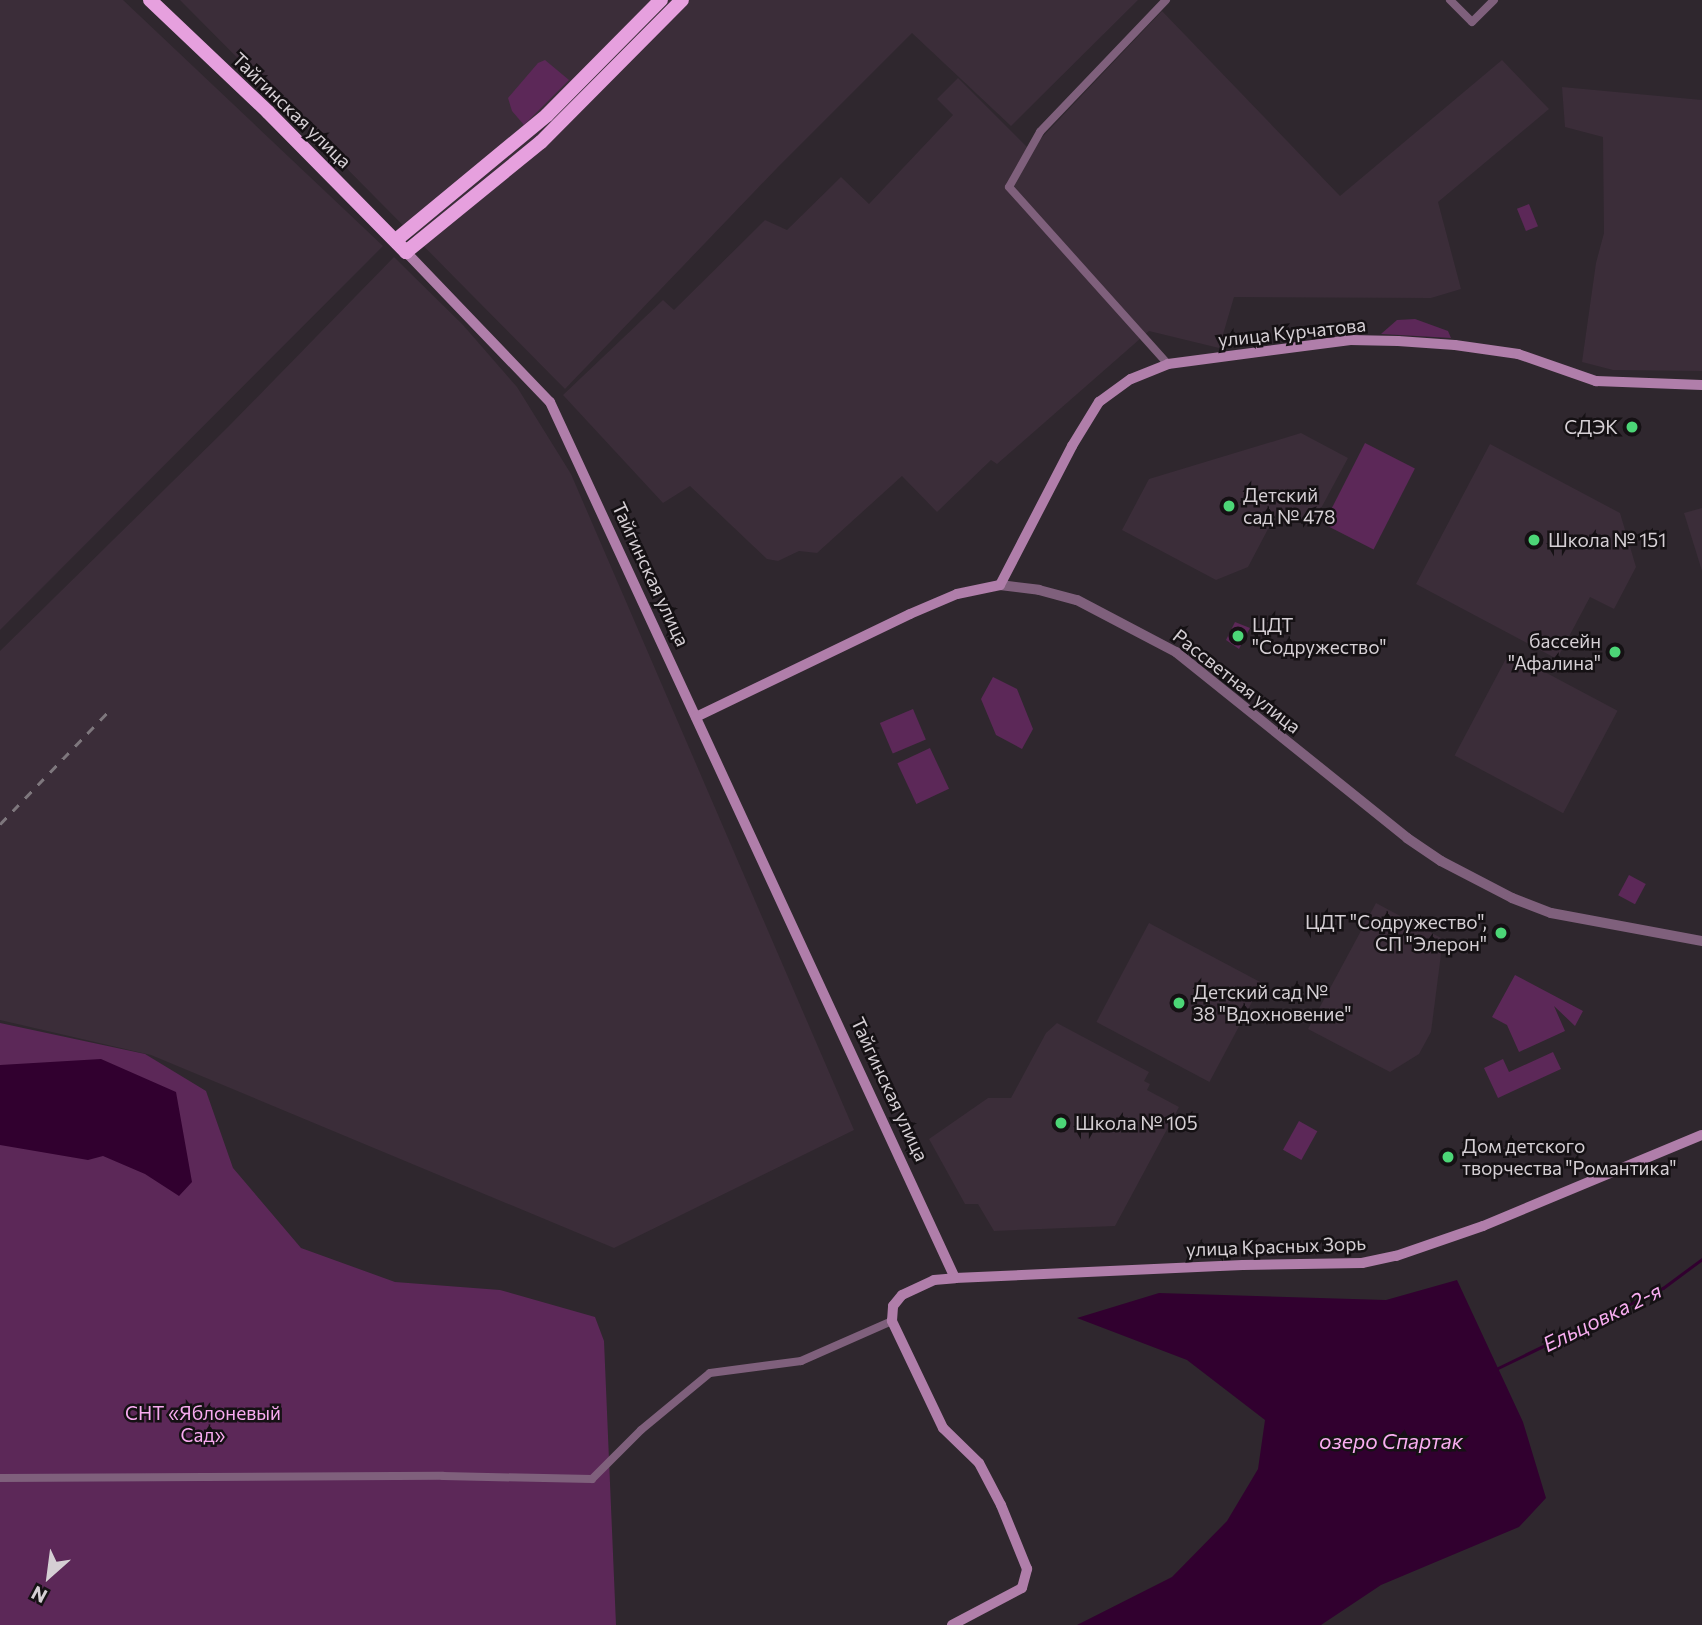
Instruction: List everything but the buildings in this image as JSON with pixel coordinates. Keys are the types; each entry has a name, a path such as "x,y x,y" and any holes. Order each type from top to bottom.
{"highway":[{"name":"Тайгинская улица","path":"150,0 406,252"},
{"path":"396,240 561,101 661,0"},
{"path":"406,252 541,142 681,0"},
{"path":"561,101 572,112"}],"main road":[{"name":"Тайгинская улица","path":"406,252 550,402 955,1278"},
{"name":"улица Курчатова","path":"1000,585 1072,446 1099,402 1131,379 1168,364 1350,340 1398,341 1455,345 1518,354 1596,382 1702,385"},
{"name":"Рассветная улица","path":"696,717 910,614 957,594 1000,585"},
{"name":"улица Красных Зорь","path":"892,1321 893,1306 902,1295 934,1280 1244,1265 1362,1263 1396,1256 1483,1226 1702,1135"},
{"path":"892,1321 943,1428 979,1463 1001,1505 1027,1569 1022,1588 952,1625"}],"street":[{"path":"1166,0 1040,132 1009,187 1168,364"},
{"path":"1450,0 1472,22 1494,0"},
{"name":"Рассветная улица","path":"1000,585 1039,590 1077,600 1176,652 1407,838 1441,861 1512,898 1551,913 1702,942"},
{"path":"0,1478 443,1476 592,1479 641,1430 710,1373 801,1361 892,1321"}],"shaded area":[{"path":"0,0 123,0 383,246 0,630"},
{"path":"180,0 1138,0 1011,126 912,33 778,167 565,389"},
{"path":"1162,11 1340,196 1502,60 1549,109 1438,202 1461,289 1431,298 1234,297 1219,348 1149,331 997,464 991,460 937,512 902,476 817,553 799,551 778,561 767,559 690,486 663,503 563,395 663,300 674,310 765,220 787,230 841,177 869,204 953,115 937,99 958,78 1030,150"},
{"path":"1562,87 1702,100 1702,371 1613,370 1582,362 1596,263 1604,233 1603,137 1565,127"},
{"path":"394,257 463,325 517,387 571,474 854,1130 614,1248 151,1055 0,1020 0,651 229,426"},
{"name":"Детский сад № 478","path":"1301,433 1348,458 1311,527 1278,510 1248,567 1216,580 1122,530 1149,479"},
{"name":"Школа № 151","path":"1490,444 1620,513 1636,567 1614,609 1590,597 1557,659 1416,584"},
{"path":"1702,508 1702,571 1684,513"},
{"path":"1509,653 1618,711 1563,813 1455,755"},
{"path":"1376,903 1443,939 1431,1032 1419,1054 1390,1072 1308,1029"},
{"name":"Детский сад № 38 \"Вдохновение\"","path":"1149,923 1262,983 1209,1082 1096,1022"},
{"name":"Школа № 105","path":"1057,1023 1149,1072 1144,1081 1150,1084 1147,1090 1179,1107 1115,1226 994,1231 978,1204 965,1204 929,1139 988,1098 1011,1098 1046,1033"}],"green space":[{"path":"545,60 569,80 524,125 512,111 508,98 538,63"},
{"path":"1529,204 1538,226 1526,231 1517,209"},
{"path":"1415,319 1448,331 1451,338 1381,334 1397,320"},
{"path":"1365,443 1415,468 1374,550 1324,524"},
{"name":"ЦДТ \"Содружество\"","path":"1235,622 1250,628 1239,649 1226,640"},
{"path":"993,677 1017,689 1033,729 1022,749 996,735 981,699"},
{"path":"913,709 926,739 893,753 880,723"},
{"path":"930,748 949,789 916,804 897,763"},
{"path":"1629,875 1646,884 1635,904 1618,895"},
{"path":"1515,975 1583,1011 1575,1026 1554,1006 1565,1031 1519,1052 1507,1025 1492,1017"},
{"name":"СНТ «Яблоневый Сад»","path":"0,1023 145,1054 206,1091 233,1168 301,1248 395,1282 500,1290 595,1317 604,1341 616,1625 0,1625"},
{"path":"1553,1052 1561,1069 1498,1098 1484,1068 1503,1059 1509,1072"},
{"path":"1299,1121 1317,1131 1301,1160 1283,1150"}],"water":[{"path":"101,1059 176,1092 192,1182 179,1196 145,1174 103,1156 88,1160 0,1145 0,1065"},
{"name":"озеро Спартак","path":"1457,1280 1523,1422 1546,1498 1519,1527 1381,1585 1321,1625 1077,1625 1172,1577 1227,1521 1258,1469 1265,1420 1187,1360 1077,1318 1159,1293 1386,1300"}],"waterway":[{"name":"Ельцовка 2-я","path":"1498,1368 1663,1288 1702,1259"}],"railway":[{"path":"0,824 107,713"}],"place":[{"name":"СДЭК","path":"1632,427"},
{"name":"Детский сад № 478","path":"1229,506"},
{"name":"Школа № 151","path":"1534,540"},
{"name":"ЦДТ \"Содружество\"","path":"1238,636"},
{"name":"бассейн \"Афалина\"","path":"1615,652"},
{"name":"ЦДТ \"Содружество\", СП \"Элерон\"","path":"1501,933"},
{"name":"Детский сад № 38 \"Вдохновение\"","path":"1179,1003"},
{"name":"Школа № 105","path":"1061,1123"},
{"name":"Дом детского творчества \"Романтика\"","path":"1448,1157"}]}
